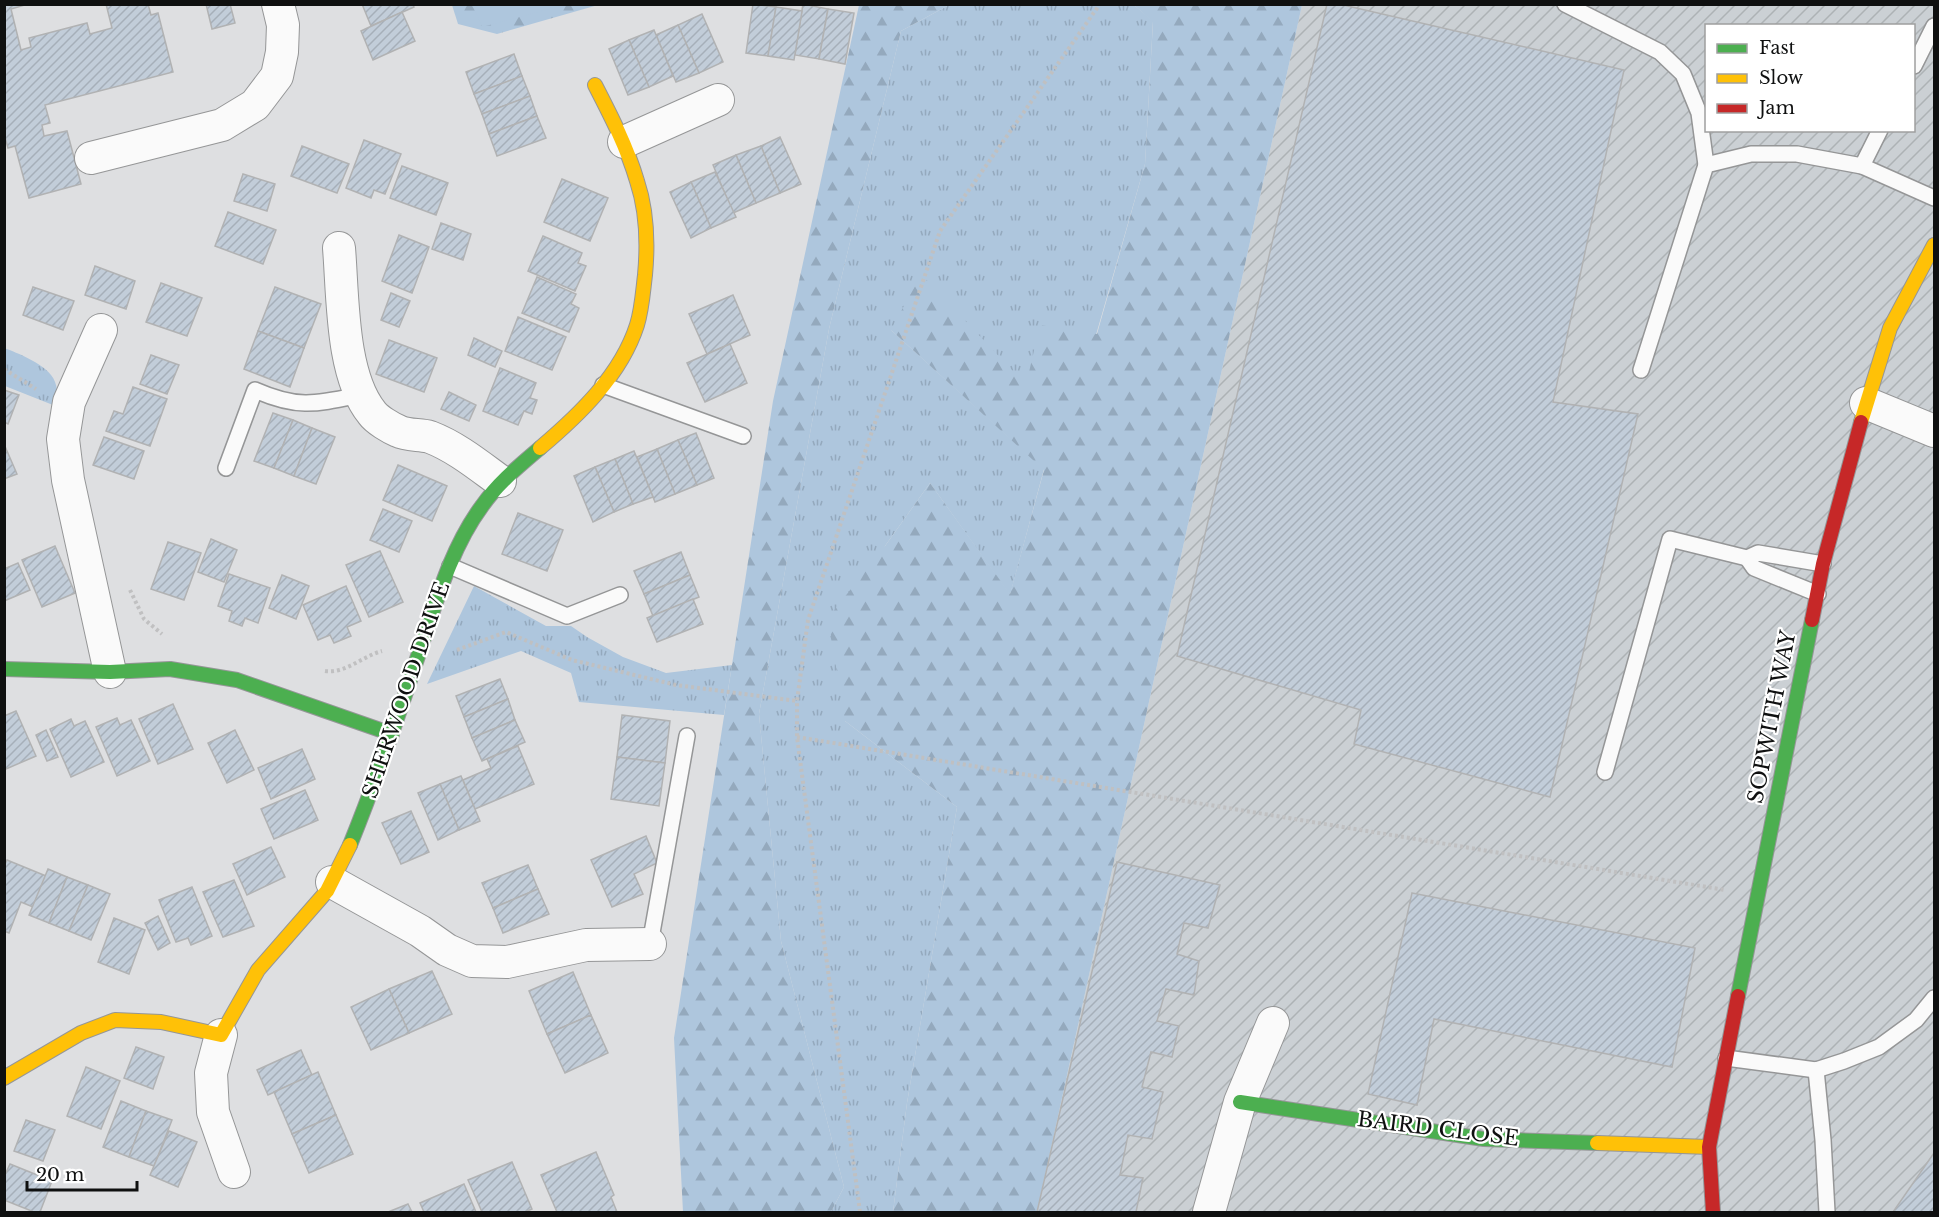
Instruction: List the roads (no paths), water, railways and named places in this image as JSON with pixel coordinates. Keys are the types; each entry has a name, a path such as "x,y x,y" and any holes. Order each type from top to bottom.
{"street":[{"path":"91,158 222,125 255,105 278,76 283,25 278,4"},
{"name":"SHERWOOD DRIVE","path":"221,1035 247,985 273,951 303,921 332,882 355,832 392,734 450,566 473,518 500,481 555,436 585,407 610,377 637,325 648,261 646,218 636,174 624,142 595,85"},
{"path":"624,142 718,100"},
{"name":"SOPWITH WAY","path":"1713,1212 1709,1147 1824,564 1866,403 1890,327 1925,259 1935,245"},
{"path":"339,248 346,339 360,395 373,415 400,432 428,436 460,452 500,481"},
{"path":"101,330 69,402 63,439 68,480 110,672"},
{"path":"1866,403 1935,431"},
{"path":"4,669 110,672 170,669 237,680 392,734"},
{"path":"332,882 420,931 447,950 472,961 507,962 586,945 650,944"},
{"path":"4,1078 81,1033 115,1020 161,1022 221,1035 211,1073 213,1112 234,1172"},
{"path":"1209,1212 1240,1102 1272,1023"},
{"name":"BAIRD CLOSE","path":"1240,1102 1484,1139 1709,1147"}],"lane":[{"path":"1564,4 1660,51 1683,74 1699,113 1706,165 1641,370"},
{"path":"1915,64 1935,26"},
{"path":"1862,166 1879,132"},
{"path":"1706,165 1751,154 1797,154 1862,166 1935,198"},
{"path":"603,385 743,436"},
{"path":"226,468 255,390 279,400 316,404 360,395"},
{"path":"1605,771 1670,539 1747,558 1758,553 1824,564"},
{"path":"1747,558 1754,568 1818,594"},
{"path":"450,566 567,616 620,595"},
{"path":"650,944 687,736"},
{"path":"1726,1058 1816,1070 1879,1047 1916,1020 1935,998"},
{"path":"1816,1070 1827,1212"}]}
